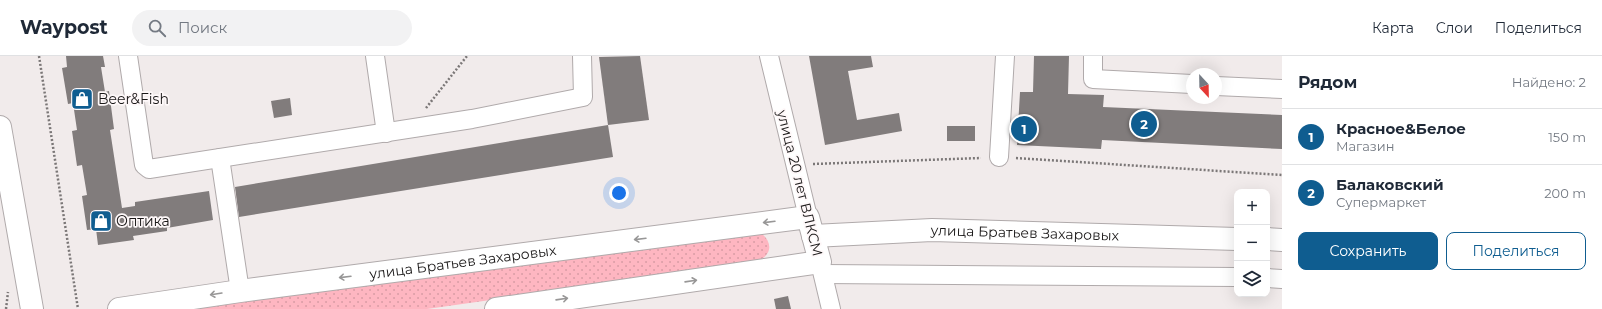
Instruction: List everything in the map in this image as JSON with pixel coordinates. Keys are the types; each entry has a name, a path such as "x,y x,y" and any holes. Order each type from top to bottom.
{"main road":[{"path":"0,127 32,309"},
{"name":"улица Братьев Захаровых","path":"119,309 240,291 810,226 1234,238"},
{"name":"улица 20 лет ВЛКСМ","path":"810,226 821,268"},
{"path":"1270,239 1282,240"},
{"path":"496,309 821,268"}],"street":[{"path":"128,56 144,165 149,169 409,129 583,98 582,56"},
{"path":"375,56 386,132"},
{"name":"улица 20 лет ВЛКСМ","path":"769,56 794,165 810,226"},
{"path":"999,157 1005,56"},
{"path":"1093,56 1093,79 1186,84"},
{"path":"1222,86 1282,89"},
{"path":"220,158 240,291"},
{"path":"821,268 1234,277"},
{"name":"улица 20 лет ВЛКСМ","path":"821,268 831,309"},
{"path":"1270,278 1282,279"}],"path":[{"path":"39,56 78,309"},
{"path":"409,129 467,56"},
{"path":"794,165 999,157 1282,175"}],"shaded area":[{"path":"760,232 767,240 769,248 766,256 756,262 427,309 174,309"}],"building":[{"path":"66,56 103,56 105,67 101,67 105,92 109,91 114,129 110,130 122,208 135,206 135,202 209,191 213,220 167,228 167,231 133,236 134,240 98,245 96,229 87,230 82,196 87,195 82,165 77,166 72,131 77,130 73,103 68,104 62,68 67,67"},
{"path":"640,56 649,120 608,125 599,57"},
{"path":"809,56 871,56 873,67 848,71 857,120 899,113 902,131 825,145"},
{"path":"1034,56 1069,56 1068,94 1104,95 1103,107 1282,115 1282,149 1102,140 1101,149 1017,145 1020,92 1033,92"},
{"path":"290,98 292,115 274,118 271,101"},
{"path":"608,125 613,157 239,217 235,187"},
{"path":"947,126 975,126 975,141 947,141"},
{"path":"788,296 791,309 776,309 774,299"}],"place":[{"name":"Beer&Fish","path":"82,99"},
{"name":"Балаковский","path":"1144,124"},
{"name":"Красное&Белое","path":"1024,129"},
{"name":"Оптика","path":"101,221"}]}
